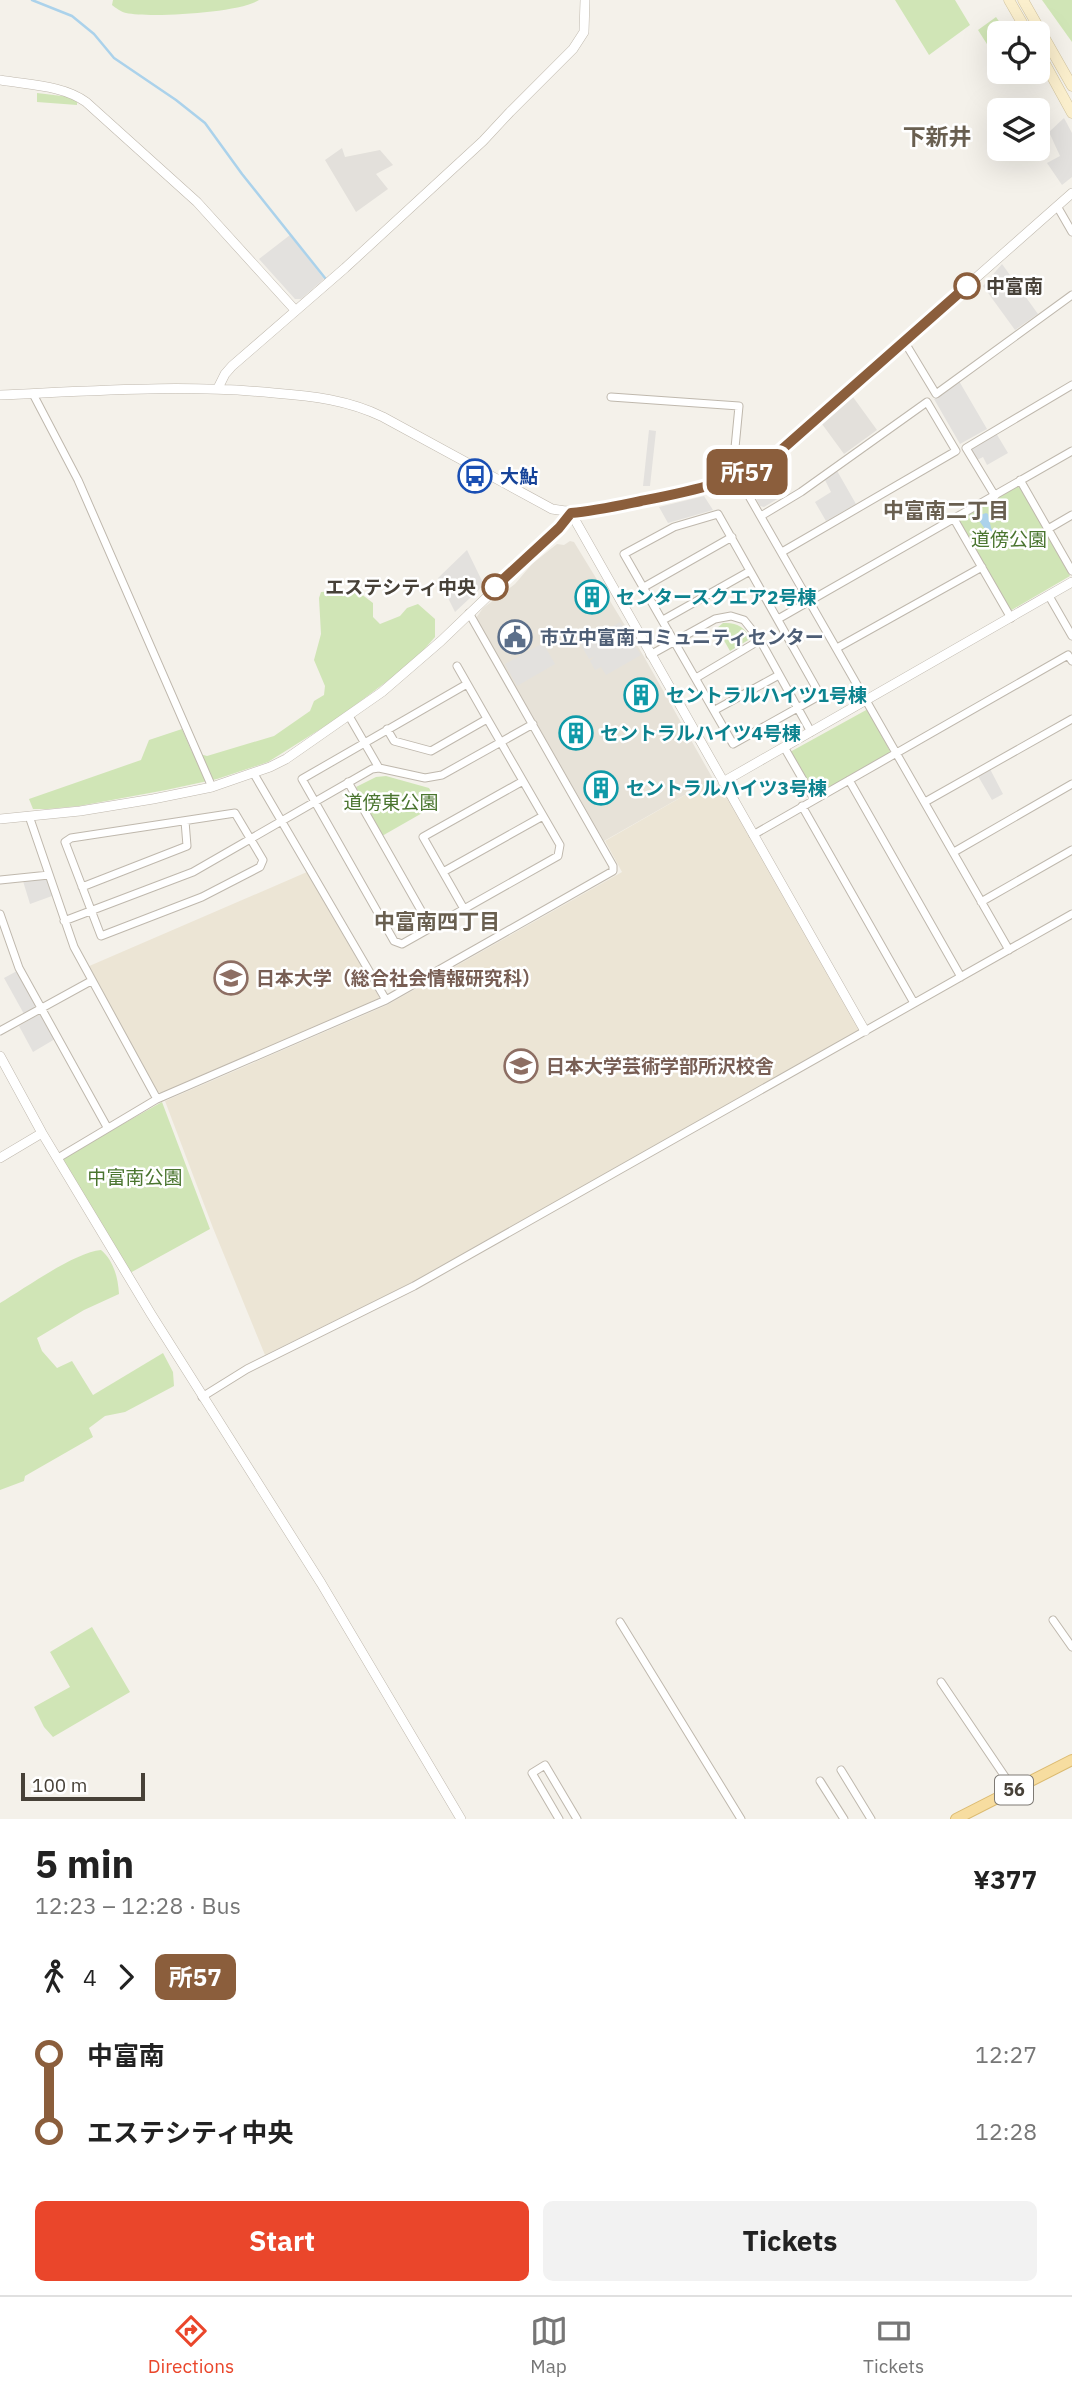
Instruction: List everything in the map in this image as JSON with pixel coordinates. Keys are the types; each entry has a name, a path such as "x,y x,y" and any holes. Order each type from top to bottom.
{"main road":[{"path":"1009,0 1021,21"},
{"path":"1023,0 1072,86"},
{"path":"1050,73 1072,113"},
{"name":"56","path":"956,1819 1072,1760"}],"street":[{"path":"218,388 225,374 483,141 578,44 584,28 585,0"},
{"path":"0,80 75,94 86,102 197,202 295,310"},
{"path":"0,395 218,388 334,399 366,408 552,509 571,513 592,512 689,492 735,478 779,452 1072,193"},
{"path":"1057,206 1072,232"},
{"path":"904,341 936,394 1072,295"},
{"path":"995,496 966,448 1072,385"},
{"path":"33,394 78,480 212,788"},
{"path":"611,397 739,406 735,478 761,516 810,600 1009,950"},
{"path":"761,516 800,492 927,402 956,451 782,552"},
{"path":"778,620 1072,451"},
{"path":"1020,480 1072,572"},
{"path":"0,819 80,811 212,788 254,774 286,759 349,716 411,667 559,528 571,513"},
{"path":"571,513 865,1031"},
{"path":"718,514 750,571 819,694 733,744 624,554 674,527 718,514"},
{"path":"1048,529 1072,515"},
{"path":"954,519 1011,618"},
{"path":"644,587 732,537"},
{"path":"837,648 982,567"},
{"path":"663,620 750,571"},
{"path":"723,782 1072,582"},
{"path":"1049,596 1072,636"},
{"path":"58,1158 157,1099 386,1000 613,871 613,866 469,613"},
{"path":"650,655 715,619 726,616 744,620 760,640 811,732"},
{"path":"696,678 760,640"},
{"path":"754,835 1069,655 1072,661"},
{"path":"457,666 560,845 558,856 402,944 394,941 302,779 467,684"},
{"path":"715,710 779,675"},
{"path":"349,716 379,768"},
{"path":"387,729 394,741 430,751 487,719"},
{"path":"925,802 1072,719"},
{"path":"64,921 194,872 372,769 435,778 533,724"},
{"path":"784,747 814,799"},
{"path":"254,774 386,1000"},
{"path":"849,780 961,977"},
{"path":"464,909 423,837 523,781"},
{"path":"348,782 431,928"},
{"path":"954,852 1072,784"},
{"path":"802,806 914,1003"},
{"path":"234,813 263,860 260,867 202,897 102,936 65,842 71,838 185,821 234,813"},
{"path":"29,816 74,947 157,1099"},
{"path":"443,872 543,816"},
{"path":"82,887 187,846 185,821"},
{"path":"981,902 1072,850"},
{"path":"0,880 49,875"},
{"path":"0,914 19,968 107,1127"},
{"path":"202,1397 247,1369 414,1286 1072,914"},
{"path":"0,1031 91,981"},
{"path":"0,1056 42,1133 202,1397 321,1583 461,1819"},
{"path":"0,1158 42,1133"},
{"path":"1053,1620 1072,1647"},
{"path":"620,1622 741,1819"},
{"path":"941,1682 1014,1790"},
{"path":"559,1819 532,1773 545,1765 577,1819"},
{"path":"841,1770 872,1819"},
{"path":"820,1781 844,1819"}],"shaded area":[{"path":"1064,118 1072,133 1072,177 1062,185 1047,163 1060,156 1050,131"},
{"path":"342,148 345,157 380,150 393,165 376,174 388,189 356,212 325,160"},
{"path":"290,235 324,279 301,299 295,299 259,259"},
{"path":"1002,264 1038,314 1015,330 983,286"},
{"path":"959,381 987,429 960,444 934,399"},
{"path":"853,397 877,430 844,454 822,424"},
{"path":"649,430 656,431 650,486 643,486"},
{"path":"996,433 1008,453 987,465 983,457 977,460 971,450"},
{"path":"768,469 784,495 764,507 760,506 748,483"},
{"path":"836,469 856,504 826,521 815,502 831,492 824,478"},
{"path":"704,496 713,510 668,523 659,507"},
{"path":"570,541 574,542 643,655 713,779 604,841 476,618 483,608 515,584 532,564 557,544 564,545"},
{"path":"467,550 484,585 455,612 438,578"},
{"path":"620,622 641,655 606,675 601,667 595,670 590,661 595,656 589,659 578,640 583,636 587,641"},
{"path":"543,643 555,664 517,686 505,664"},
{"path":"990,769 1003,794 992,800 978,776"},
{"name":"日本大学芸術学部所沢校舎","path":"713,779 721,792 725,793 860,1031 417,1280 265,1355 165,1101 387,1005 622,872 605,841"},
{"name":"日本大学（総合社会情報研究科）","path":"307,872 379,997 378,1001 158,1092 87,967"},
{"path":"47,880 52,896 30,904 23,881"},
{"path":"17,971 36,1004 35,1008 24,1014 4,978"},
{"path":"42,1015 55,1039 33,1052 19,1026"}],"green space":[{"path":"113,0 259,0 215,11 154,15 124,12 112,5"},
{"path":"895,0 955,0 970,25 929,55"},
{"path":"1042,0 1072,0 1072,42"},
{"path":"987,24 987,44 978,30"},
{"path":"37,93 70,97 77,105 37,102"},
{"name":"道傍公園","path":"1021,487 1070,576 1010,611 960,519"},
{"path":"356,590 373,603 373,617 380,624 400,616 407,608 418,604 435,619 435,637 414,661 338,718 268,762 217,779 79,806 33,809 29,799 141,760 149,740 182,729 192,752 207,756 274,736 310,711 314,701 324,695 325,686 314,660 321,634 321,592"},
{"path":"723,623 740,626 750,639 730,651 717,628"},
{"path":"868,709 891,753 817,794 814,793 790,752"},
{"name":"道傍東公園","path":"386,776 429,788 438,804 382,836 356,787 376,777"},
{"name":"中富南公園","path":"162,1102 210,1229 130,1273 63,1161 64,1157"},
{"path":"101,1250 114,1270 119,1294 84,1310 37,1338 42,1351 57,1368 72,1361 93,1395 163,1353 173,1372 174,1386 125,1412 105,1416 89,1428 93,1437 25,1476 24,1481 0,1490 0,1303 64,1264"},
{"path":"92,1627 130,1692 53,1737 44,1727 34,1707 70,1687 50,1652"}],"water":[{"path":"986,513 991,528 1000,539 998,546 981,543 974,539 970,531 986,534 978,519"}],"waterway":[{"path":"32,0 72,16 94,34 114,58 205,123 325,278"}],"bus line":[{"name":"所57","path":"495,587 559,528 571,513 592,512 702,489 738,477 763,464 967,286"}],"place":[{"name":"中富南","path":"967,286"},
{"name":"大鮎","path":"475,476"},
{"name":"エステシティ中央","path":"495,587"},
{"name":"センタースクエア2号棟","path":"592,597"},
{"name":"市立中富南コミュニティセンター","path":"515,637"},
{"name":"セントラルハイツ1号棟","path":"641,695"},
{"name":"セントラルハイツ4号棟","path":"576,733"},
{"name":"セントラルハイツ3号棟","path":"601,788"},
{"name":"日本大学（総合社会情報研究科）","path":"231,978"},
{"name":"日本大学芸術学部所沢校舎","path":"521,1066"}],"district":[{"name":"下新井","path":"937,137"},
{"name":"中富南二丁目","path":"946,511"},
{"name":"中富南四丁目","path":"437,922"}]}
